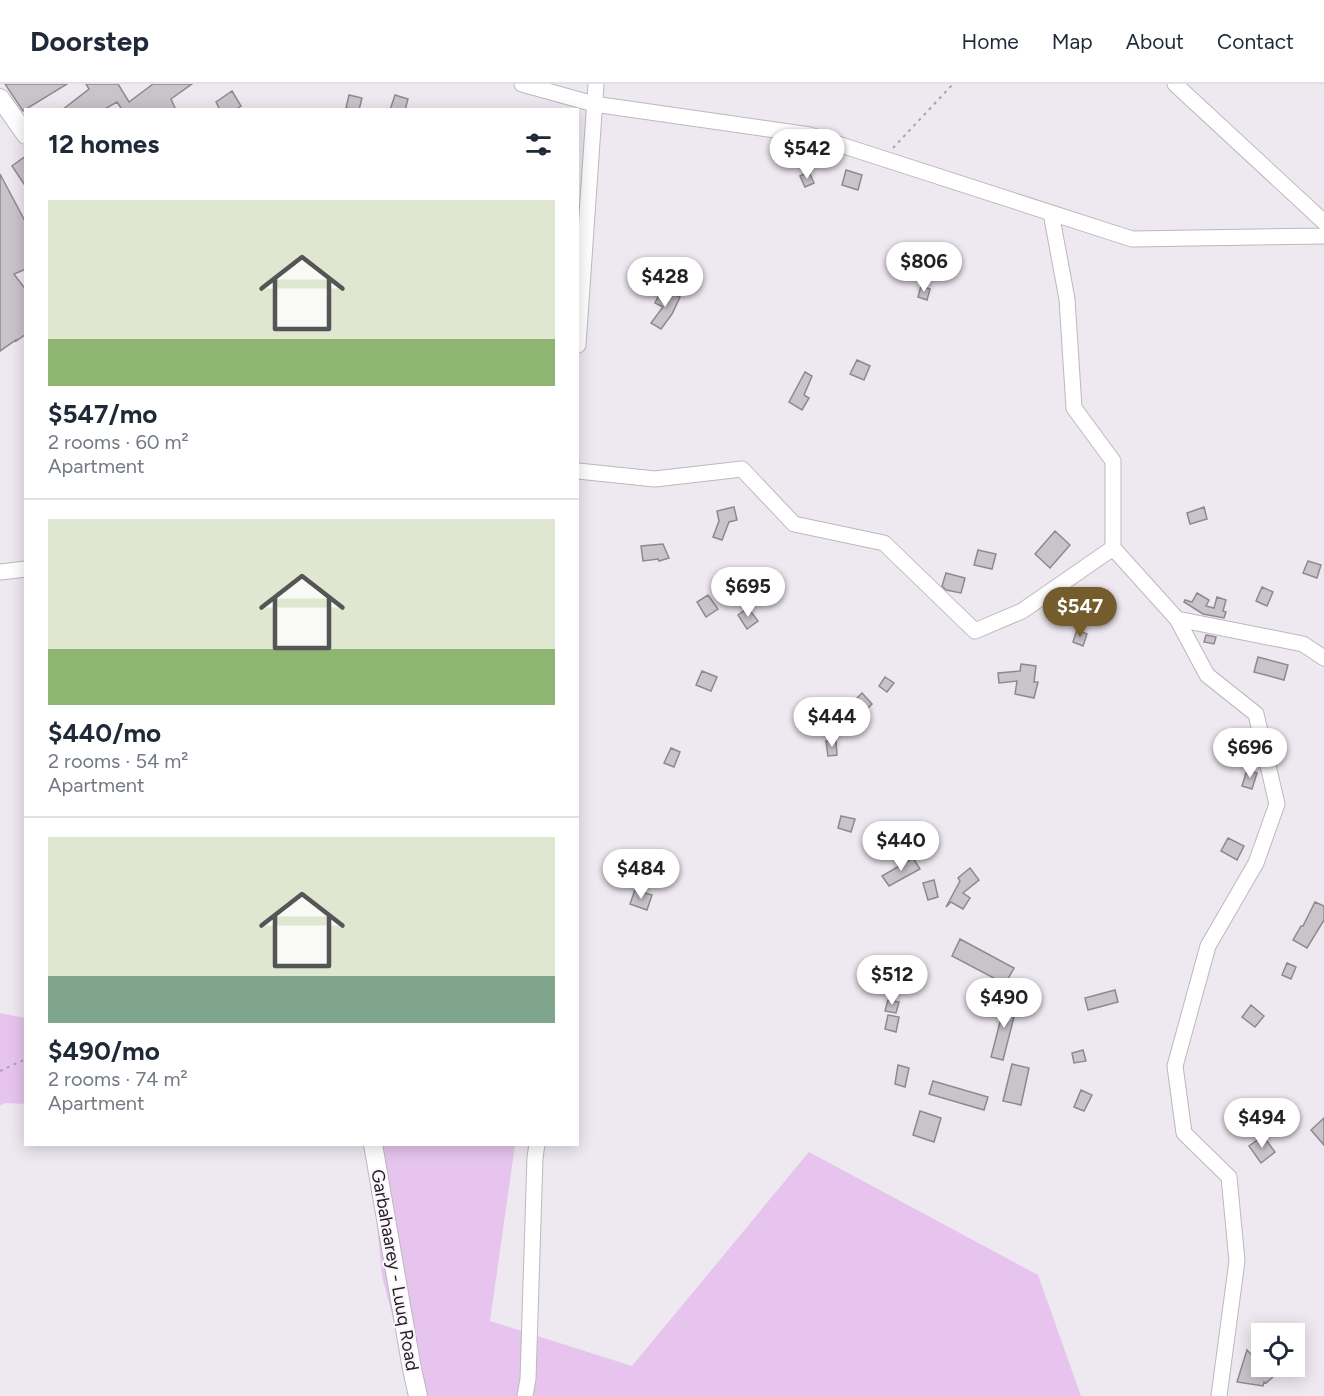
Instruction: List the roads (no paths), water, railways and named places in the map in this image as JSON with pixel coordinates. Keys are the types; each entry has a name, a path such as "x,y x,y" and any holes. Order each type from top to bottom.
{"street":[{"path":"522,84 594,104 810,135 1132,239 1324,236"},
{"path":"579,330 596,84"},
{"path":"1175,84 1324,222"},
{"path":"0,98 24,132"},
{"path":"1051,213 1066,299 1074,408 1113,461 1113,548 1178,619 1207,675 1256,714 1277,804 1256,862 1208,946 1175,1066 1184,1133 1229,1177 1237,1261 1219,1396"},
{"path":"579,471 655,480 742,469 794,524 884,543 975,631 1022,610 1113,548"},
{"path":"0,572 24,569"},
{"path":"1178,619 1303,644 1324,658"},
{"name":"Garbahaarey - Luuq Road","path":"373,1146 418,1396"},
{"path":"525,1396 528,1379 537,1146"}]}
